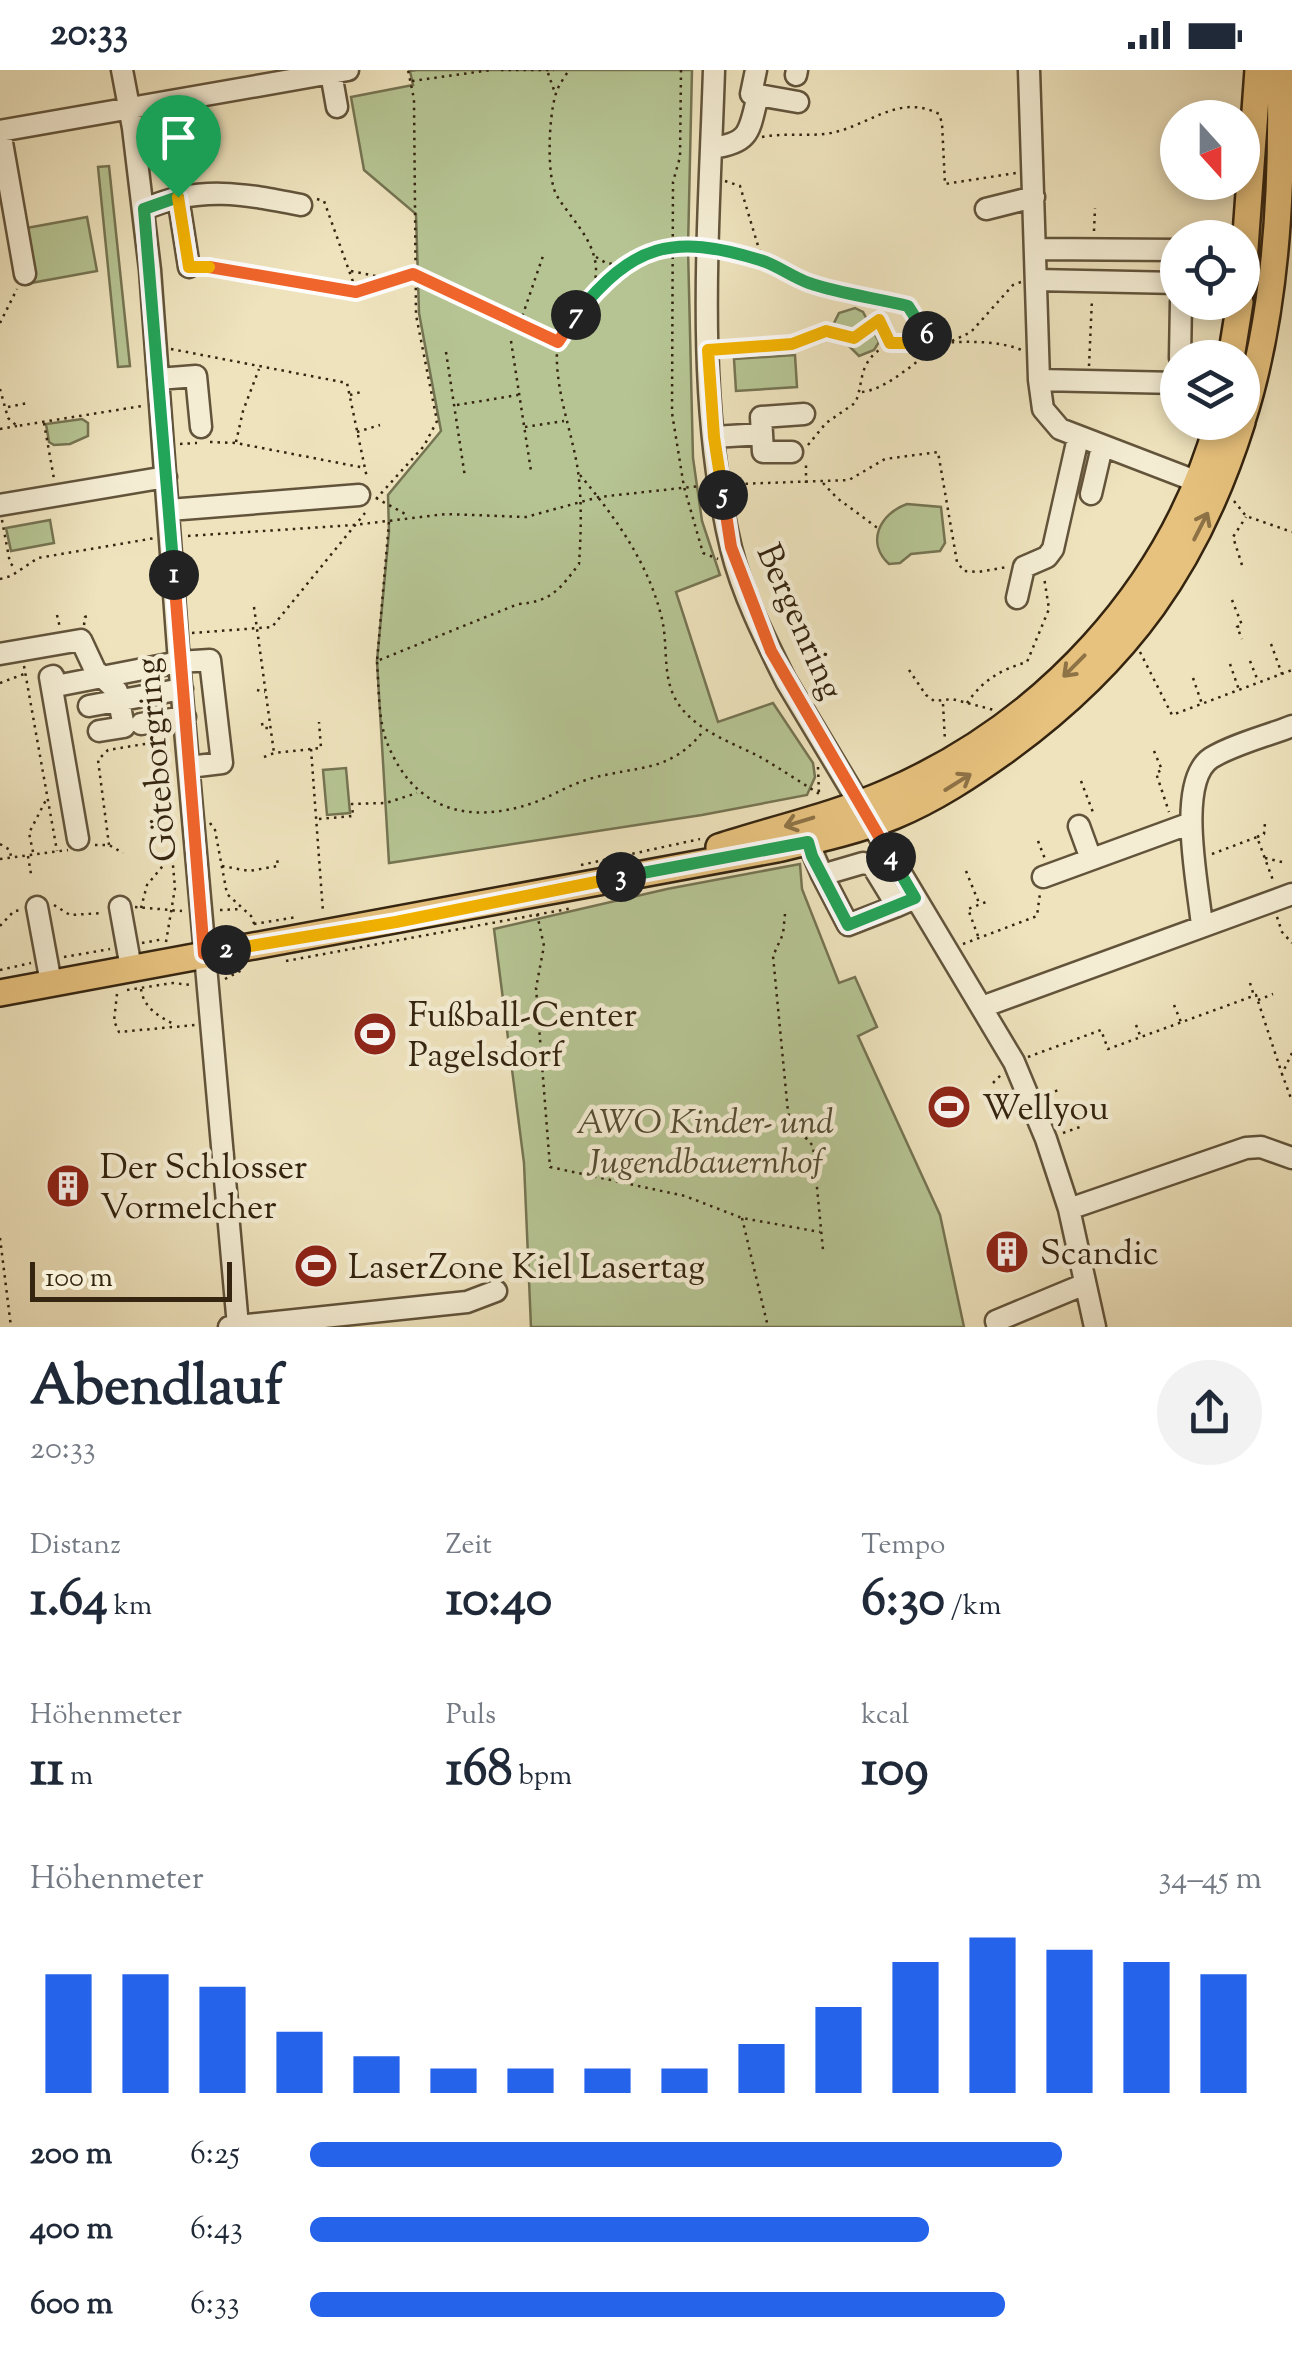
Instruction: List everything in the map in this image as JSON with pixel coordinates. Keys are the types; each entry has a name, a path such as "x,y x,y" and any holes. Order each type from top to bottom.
{"main road":[{"path":"1258,70 1264,250 1260,344"},
{"path":"1264,250 1282,144 1280,70"},
{"path":"0,992 49,972 132,967 482,906 808,842 864,814 901,786 984,739 1064,676 1137,592 1198,482 1212,440"},
{"path":"648,871 864,814 913,808 974,772 1055,712 1111,660 1192,546 1213,503 1236,440"}],"street":[{"name":"Göteborgring","path":"122,70 144,209 179,662 238,1326"},
{"name":"Bergenring","path":"714,70 708,350 714,437 737,565 778,666 864,814 906,902"},
{"path":"756,70 750,94 798,102"},
{"path":"1029,70 1043,409 1060,429 1078,438 1198,482"},
{"path":"25,274 0,131 339,71 338,107"},
{"path":"712,148 735,146 743,140 758,96"},
{"path":"144,209 198,193 252,195 302,205"},
{"path":"178,197 189,267"},
{"path":"986,209 1034,197"},
{"path":"1035,249 1160,250"},
{"path":"1122,250 1122,282"},
{"path":"1036,280 1160,283"},
{"path":"158,379 196,376 201,426"},
{"path":"1039,380 1160,383"},
{"path":"714,437 754,435 804,414"},
{"path":"754,435 792,452"},
{"path":"1017,598 1024,567 1039,562 1053,550 1078,438"},
{"path":"1095,494 1106,448"},
{"path":"0,507 166,478"},
{"path":"169,510 368,497"},
{"path":"11,652 81,640 98,673 117,690 120,700 124,727 99,731"},
{"path":"78,839 50,677 210,660 222,762 189,767"},
{"path":"61,685 98,673"},
{"path":"89,706 182,690"},
{"path":"141,724 184,717"},
{"path":"1202,926 1196,860 1183,826 1198,772 1210,759 1292,726"},
{"path":"1086,820 1091,859"},
{"path":"1042,876 1183,826"},
{"path":"808,842 848,925 906,902"},
{"path":"822,874 863,863 872,865 948,950 1014,1062 1046,1139 1070,1209 1095,1327"},
{"path":"982,1007 1281,898"},
{"path":"37,907 49,972"},
{"path":"130,908 132,967"},
{"path":"1070,1209 1254,1146 1292,1158"},
{"path":"998,1327 996,1321 1085,1284"},
{"path":"229,1327 467,1302 496,1291"}],"path":[{"path":"177,635 272,627 354,524 368,497 424,446 436,426 416,315 408,70"},
{"path":"411,81 491,70"},
{"path":"502,70 554,70"},
{"path":"569,70 555,93 551,116 552,186 594,256 596,283 592,296"},
{"path":"682,70 680,157 673,182 671,246 672,412 684,487 703,554 737,565"},
{"path":"547,71 555,93"},
{"path":"743,140 780,134 828,134 910,104 938,114 942,123 945,184 1032,171"},
{"path":"183,174 185,165"},
{"path":"711,176 740,186 762,260"},
{"path":"377,661 518,604 542,602 556,592 579,564 578,472 559,381 558,342 592,296 644,252 671,246 709,248 762,260 810,283 908,306 931,343"},
{"path":"519,324 544,253"},
{"path":"594,256 606,263 624,265"},
{"path":"189,267 232,269 356,292 413,274 558,342"},
{"path":"349,270 393,280"},
{"path":"0,323 25,274"},
{"path":"860,392 880,387 912,362 971,332 1013,285 1036,280"},
{"path":"877,298 879,320 890,343"},
{"path":"708,350 792,344 826,331 854,338 879,320"},
{"path":"512,341 531,472"},
{"path":"806,483 806,448 811,439 826,423 856,404 867,364 890,343 1007,344 1038,356"},
{"path":"155,346 347,382 366,469 368,497"},
{"path":"446,352 465,477"},
{"path":"236,443 242,411 260,367"},
{"path":"0,389 8,418 17,426"},
{"path":"350,395 361,392"},
{"path":"454,406 520,395"},
{"path":"6,407 28,403"},
{"path":"0,429 160,403"},
{"path":"525,428 566,421"},
{"path":"44,422 57,495"},
{"path":"357,432 380,426"},
{"path":"164,446 236,443 366,469"},
{"path":"578,472 623,531 648,577 667,646 666,676 684,712 705,729 765,760 828,800 815,804"},
{"path":"823,483 879,528"},
{"path":"1224,507 1230,496 1246,516 1292,532"},
{"path":"368,497 411,518"},
{"path":"0,507 10,563 17,570"},
{"path":"1242,565 1233,537 1246,516"},
{"path":"389,520 377,661 386,743 418,792 437,806 466,812 532,804 588,779 654,768 689,750 705,729"},
{"path":"0,579 9,578 38,558 145,538 354,524"},
{"path":"968,703 979,686 1002,669 1026,662 1049,609 1048,588 1039,562"},
{"path":"1232,600 1242,625 1238,627 1242,639"},
{"path":"254,608 274,753"},
{"path":"1271,644 1282,674"},
{"path":"1136,646 1172,715 1292,670"},
{"path":"11,652 26,673 56,851"},
{"path":"253,657 262,656"},
{"path":"1250,661 1259,682"},
{"path":"1230,664 1239,690"},
{"path":"909,670 926,695 943,702 952,699 1005,713"},
{"path":"0,682 26,673"},
{"path":"1193,678 1202,704"},
{"path":"257,690 267,692"},
{"path":"943,702 945,749"},
{"path":"264,757 321,748 319,722"},
{"path":"262,723 263,728 271,728"},
{"path":"109,844 98,760 108,750 163,741"},
{"path":"311,749 324,913"},
{"path":"1154,751 1162,770 1156,772 1183,826"},
{"path":"1081,782 1086,820"},
{"path":"317,820 353,816 352,804 386,803 418,792"},
{"path":"31,874 29,833 47,798"},
{"path":"167,948 173,912 168,808"},
{"path":"1196,860 1264,834 1265,823"},
{"path":"215,830 227,894 256,931"},
{"path":"1257,837 1281,898 1282,932 1292,944"},
{"path":"569,867 700,839"},
{"path":"0,844 8,848 12,857"},
{"path":"0,859 109,844 123,853"},
{"path":"130,908 172,855"},
{"path":"221,866 250,872 278,866 277,858"},
{"path":"1265,858 1282,862"},
{"path":"966,871 979,904"},
{"path":"948,950 1037,916 1042,876"},
{"path":"979,938 968,908 986,902"},
{"path":"0,926 14,911 53,904 70,914 84,916 130,908 181,911"},
{"path":"278,962 574,907"},
{"path":"220,910 241,909"},
{"path":"785,914 783,934 774,956 788,1112 790,1120 813,1146 823,1250"},
{"path":"254,924 306,916"},
{"path":"538,916 544,946 536,988 550,1167 685,1196 742,1218 820,1232"},
{"path":"166,938 132,967 117,992 114,1015 119,1032 211,1024"},
{"path":"132,967 142,998 151,1010 176,1025"},
{"path":"0,970 49,972 132,967 173,983 192,984"},
{"path":"219,980 246,968"},
{"path":"1250,983 1292,1099"},
{"path":"1014,1062 1101,1030 1108,1050 1274,994"},
{"path":"1174,1005 1181,1023"},
{"path":"1083,1024 1087,1035"},
{"path":"1136,1025 1140,1038"},
{"path":"1282,1074 1292,1053"},
{"path":"1046,1139 1080,1127"},
{"path":"742,1218 768,1327"},
{"path":"0,1238 11,1327"}],"green space":[{"path":"692,70 688,248 693,458 702,521 720,575 676,592 718,722 773,703 813,763 815,777 807,795 389,863 377,661 389,532 388,495 441,431 419,313 416,214 364,170 351,97 413,85 410,71"},
{"path":"109,166 130,366 118,367 98,167"},
{"path":"87,217 97,271 31,283 21,229"},
{"path":"855,308 863,312 879,342 874,350 859,356 843,340 834,323 839,313"},
{"path":"795,355 797,387 736,391 734,359"},
{"path":"82,419 88,423 88,436 70,444 49,442 46,424"},
{"path":"907,504 941,507 945,543 940,551 911,554 900,563 889,564 878,547 879,530 889,515"},
{"path":"50,520 54,543 11,551 6,528"},
{"path":"346,768 350,813 327,815 323,770"},
{"name":"AWO Kinder- und Jugendbauernhof","path":"800,864 802,889 839,983 855,977 877,1027 858,1036 940,1215 964,1327 531,1327 524,1163 494,929 667,889"}],"place":[{"name":"Fußball-Center Pagelsdorf","path":"375,1034"},
{"name":"Wellyou","path":"949,1107"},
{"name":"Der Schlosser Vormelcher","path":"68,1186"},
{"name":"Scandic","path":"1007,1252"},
{"name":"LaserZone Kiel Lasertag","path":"316,1266"}],"route":[{"path":"178,197 189,267 232,269 356,292 413,274 558,342 592,296 624,265 644,252 671,246 709,248 762,260 810,283 908,306 931,343 890,343 879,320 854,338 826,331 792,344 708,350 708,370 731,547 757,618 786,681 915,898 848,925 808,842 396,922 204,954 144,209 178,197"}]}
